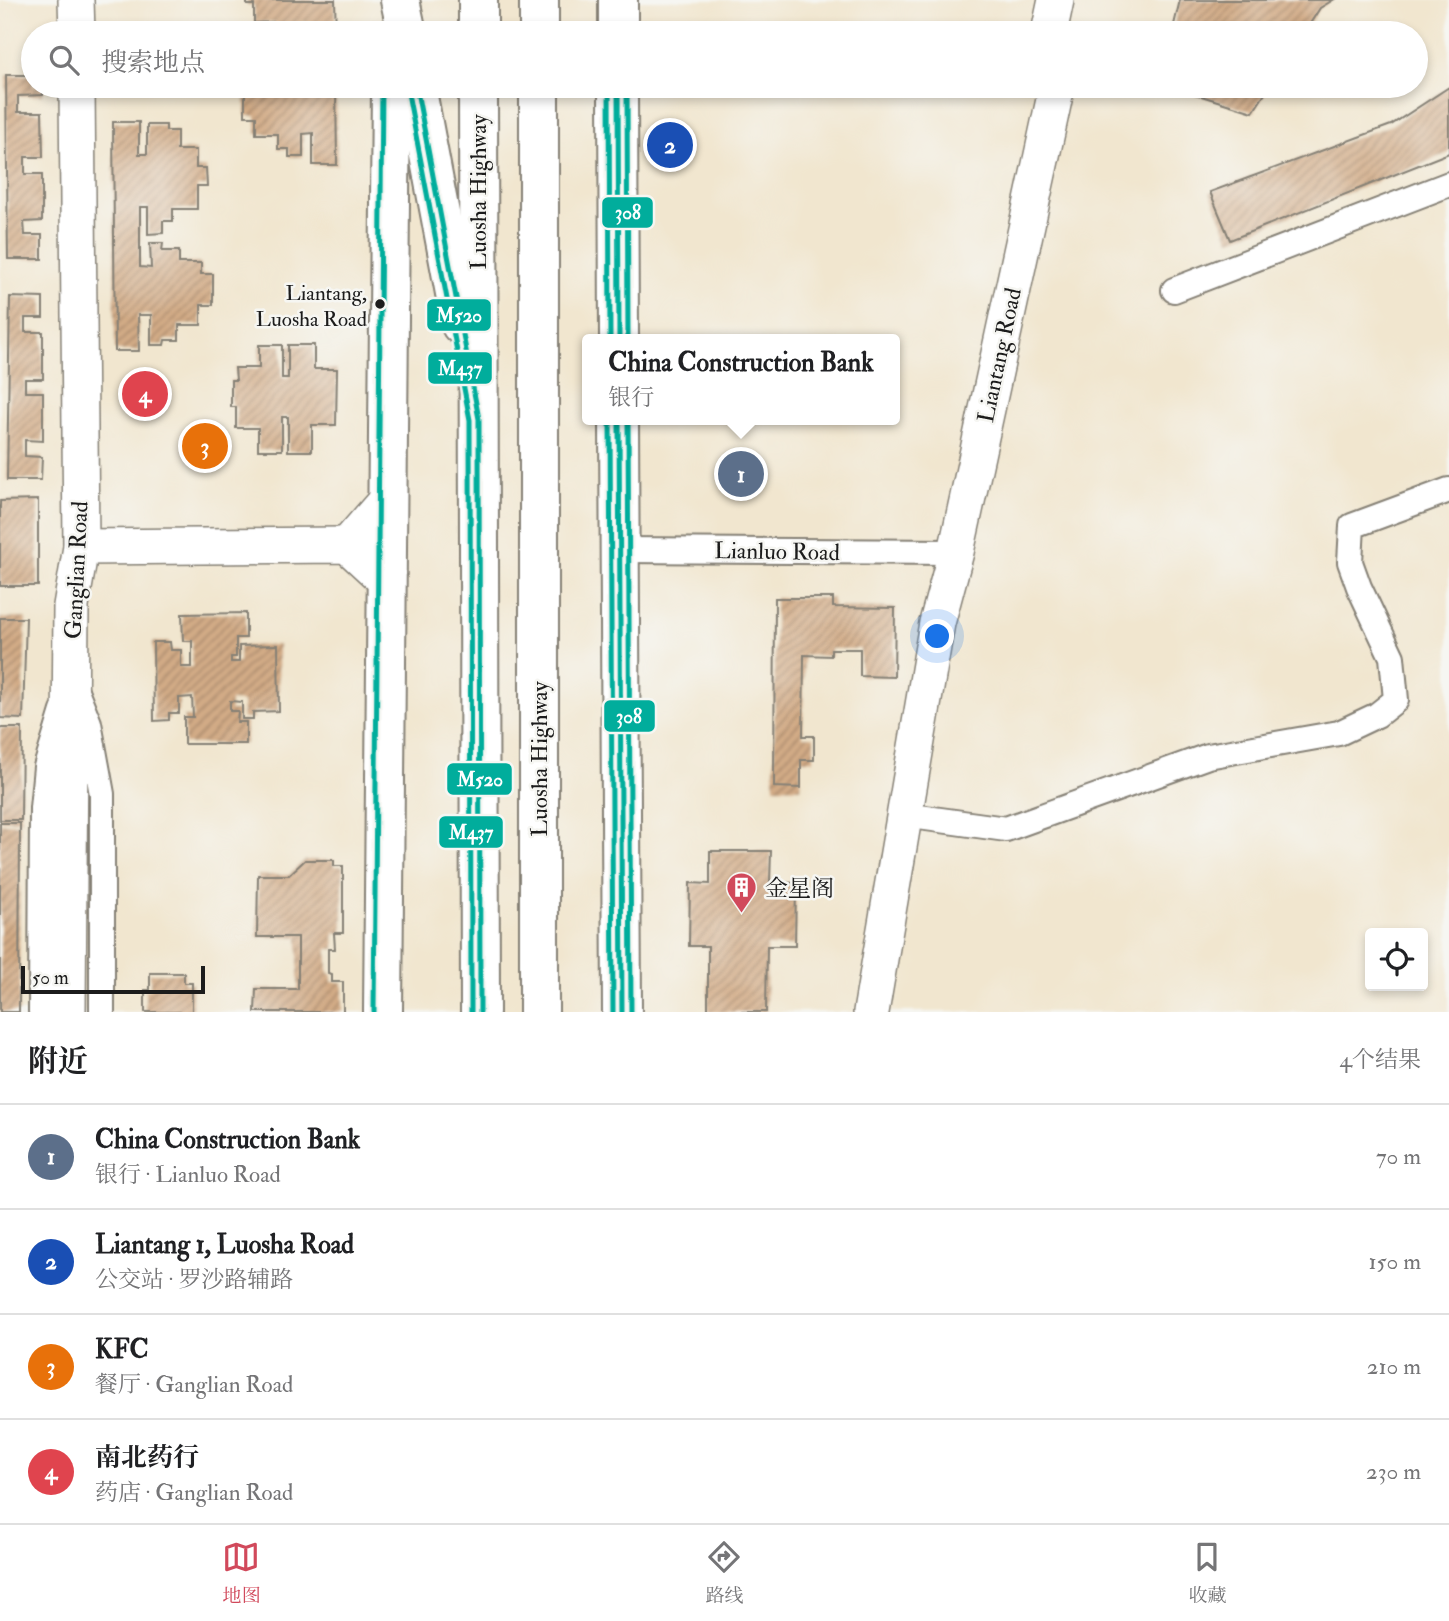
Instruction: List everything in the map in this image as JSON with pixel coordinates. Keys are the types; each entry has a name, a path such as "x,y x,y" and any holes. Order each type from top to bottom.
{"main road":[{"path":"391,0 391,21"},
{"path":"400,0 404,21"},
{"path":"478,0 478,21"},
{"path":"539,0 539,21"},
{"path":"618,0 618,21"},
{"path":"383,1012 391,98"},
{"path":"418,98 479,419"},
{"name":"Luosha Highway","path":"478,98 480,1012"},
{"name":"Luosha Highway","path":"539,98 539,1012"},
{"path":"618,98 618,334"},
{"path":"619,425 622,1012"},
{"path":"539,927 560,1012"}],"street":[{"path":"76,0 77,21"},
{"path":"1052,21 1056,0"},
{"path":"1070,21 1074,0"},
{"name":"Ganglian Road","path":"68,1012 71,606 81,547 77,98"},
{"name":"Liantang Road","path":"871,1012 937,623 946,552 1035,98"},
{"name":"Liantang Road","path":"946,552 1054,98"},
{"path":"1174,290 1449,184"},
{"path":"904,815 1006,829 1208,756 1339,733 1377,715 1396,700 1394,671 1392,657 1350,562 1352,526 1449,490"},
{"path":"347,545 387,499"},
{"path":"81,547 347,545 387,582"},
{"name":"Lianluo Road","path":"619,550 946,552"},
{"path":"41,1012 42,808 46,767 65,706 71,675"},
{"path":"71,675 89,723 102,794 102,1012"}],"building":[{"path":"247,0 335,0 336,21 254,21 254,5 247,5"},
{"path":"1180,0 1333,0 1320,8 1312,21 1175,21"},
{"path":"6,75 21,75 18,112 42,112 43,157 25,157 25,174 42,174 42,221 24,222 25,235 42,235 42,259 8,259"},
{"path":"1449,87 1449,153 1230,240 1210,192 1391,125"},
{"path":"245,98 336,98 337,165 313,165 313,133 303,134 303,157 289,157 289,149 278,149 278,134 256,134 256,116 245,116"},
{"path":"1208,98 1262,98 1253,112"},
{"path":"113,122 139,122 139,154 147,154 147,125 166,125 166,131 177,131 177,150 196,150 196,168 206,168 207,186 197,186 197,209 173,209 173,221 163,221 163,233 148,234 148,207 140,207 140,267 151,268 150,243 163,243 162,251 179,251 179,263 201,263 201,274 213,274 213,305 201,305 201,325 179,325 179,340 165,340 164,345 151,345 151,315 138,315 139,351 115,351"},
{"path":"10,297 43,298 43,318 25,318 25,332 43,332 43,379 25,379 25,392 43,392 43,441 25,440 25,456 42,457 41,480 7,480"},
{"path":"259,345 282,345 282,378 288,378 288,345 314,345 314,369 337,369 336,425 312,425 312,451 288,451 288,417 282,417 282,450 258,450 258,428 236,428 236,407 231,407 231,380 236,380 235,368 259,368"},
{"path":"38,500 38,586 0,586 0,501"},
{"path":"775,598 833,598 833,607 895,608 894,677 860,676 860,649 831,649 831,656 804,655 803,736 814,736 814,760 801,760 801,788 774,787"},
{"path":"246,613 246,638 236,638 236,657 231,657 231,662 239,662 239,646 278,645 279,711 253,712 253,719 242,719 242,702 230,701 230,711 238,711 237,722 246,722 246,744 184,744 184,717 193,717 192,697 179,698 179,713 169,713 169,720 154,721 153,642 170,642 171,650 181,650 181,667 192,667 192,641 183,641 182,614"},
{"path":"0,618 26,618 23,719 0,718"},
{"path":"0,728 22,728 21,820 0,820"},
{"path":"0,823 20,823 19,1012 0,1012"},
{"name":"金星阁","path":"710,851 771,851 770,882 796,883 795,946 767,946 766,1012 708,1012 708,946 689,946 690,883 710,884"},
{"path":"305,860 334,860 334,866 343,866 343,933 334,933 335,949 328,949 328,973 332,974 332,982 343,982 343,1012 255,1012 256,989 298,989 298,937 257,937 258,875 289,875"},
{"path":"150,973 184,973 184,983 192,983 192,1012 145,1012 145,990 150,990"}],"transit line":[{"name":"308","path":"374,1012 382,98"},
{"name":"M437","path":"409,98 470,420 471,1012"},
{"name":"M520","path":"418,98 479,419 480,1012"},
{"name":"M437","path":"609,98 610,334"},
{"name":"M520","path":"618,98 619,334"},
{"name":"308","path":"627,98 628,334"},
{"name":"M437","path":"610,425 613,1012"},
{"name":"M520","path":"619,425 622,1012"},
{"name":"308","path":"628,425 631,1012"}],"place":[{"name":"Liantang 1, Luosha Road","path":"670,145"},
{"name":"Liantang, Luosha Road","path":"380,304"},
{"name":"南北药行","path":"145,394"},
{"name":"KFC","path":"205,446"},
{"name":"China Construction Bank","path":"741,474"},
{"name":"金星阁","path":"742,915"}]}
